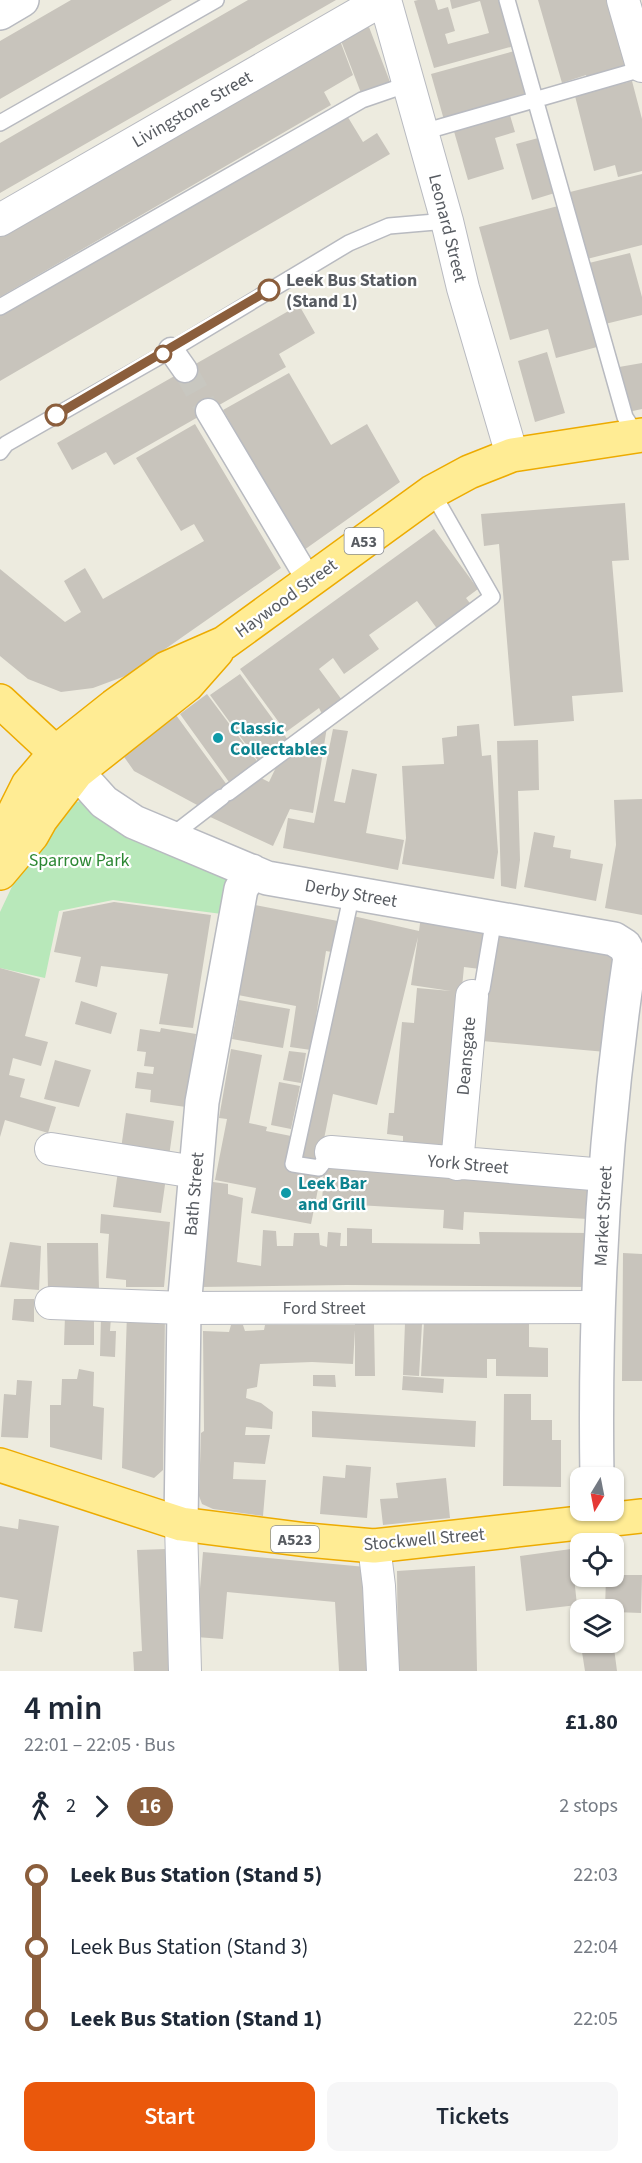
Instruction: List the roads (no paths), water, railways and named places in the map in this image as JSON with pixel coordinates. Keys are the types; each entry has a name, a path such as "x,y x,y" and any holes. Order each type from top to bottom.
{"highway":[{"name":"Haywood Street","path":"66,762 187,685 224,643 432,492 469,472 512,455 640,438"},
{"path":"0,701 66,762"},
{"name":"A53","path":"0,842 28,785 66,762"},
{"name":"A53","path":"0,873 32,835 66,762"},
{"name":"Stockwell Street","path":"0,1465 181,1524 307,1540 374,1546 570,1520"},
{"name":"Stockwell Street","path":"624,1516 642,1516"}],"street":[{"path":"0,13 22,0"},
{"name":"Leonard Street","path":"385,0 423,132 463,288 512,455"},
{"name":"Livingstone Street","path":"0,220 385,0"},
{"path":"623,0 642,68"},
{"path":"171,350 185,370"},
{"path":"208,411 310,582"},
{"name":"Derby Street","path":"66,762 104,802 134,822 267,878 614,939 636,953"},
{"name":"Bath Street","path":"181,1524 184,1308 202,1102 241,889 252,871"},
{"name":"Market Street","path":"597,1467 598,1307 605,1175 611,1102 636,953"},
{"name":"Deansgate","path":"457,1164 472,996"},
{"path":"51,1149 195,1172"},
{"name":"York Street","path":"331,1152 605,1175"},
{"name":"Ford Street","path":"51,1303 184,1308 598,1307"},
{"path":"181,1524 185,1671"},
{"path":"374,1546 379,1587 383,1671"}],"lane":[{"path":"0,123 216,0"},
{"path":"507,0 625,417 640,438"},
{"path":"423,132 642,68"},
{"path":"0,307 363,100 394,89"},
{"path":"0,452 6,444 171,350 349,243 389,226 447,221"},
{"path":"170,838 492,597 432,492"},
{"path":"331,1152 319,1168 293,1164 352,893"},
{"name":"Deansgate","path":"472,996 482,989 494,918"}],"tunnel":[{"path":"185,370 208,411"}],"place":[{"name":"Leek Bus Station (Stand 1)","path":"269,290"},
{"name":"Classic Collectables","path":"218,738"},
{"name":"Leek Bar and Grill","path":"286,1193"}],"park label":[{"name":"Sparrow Park","path":"79,860"}]}
